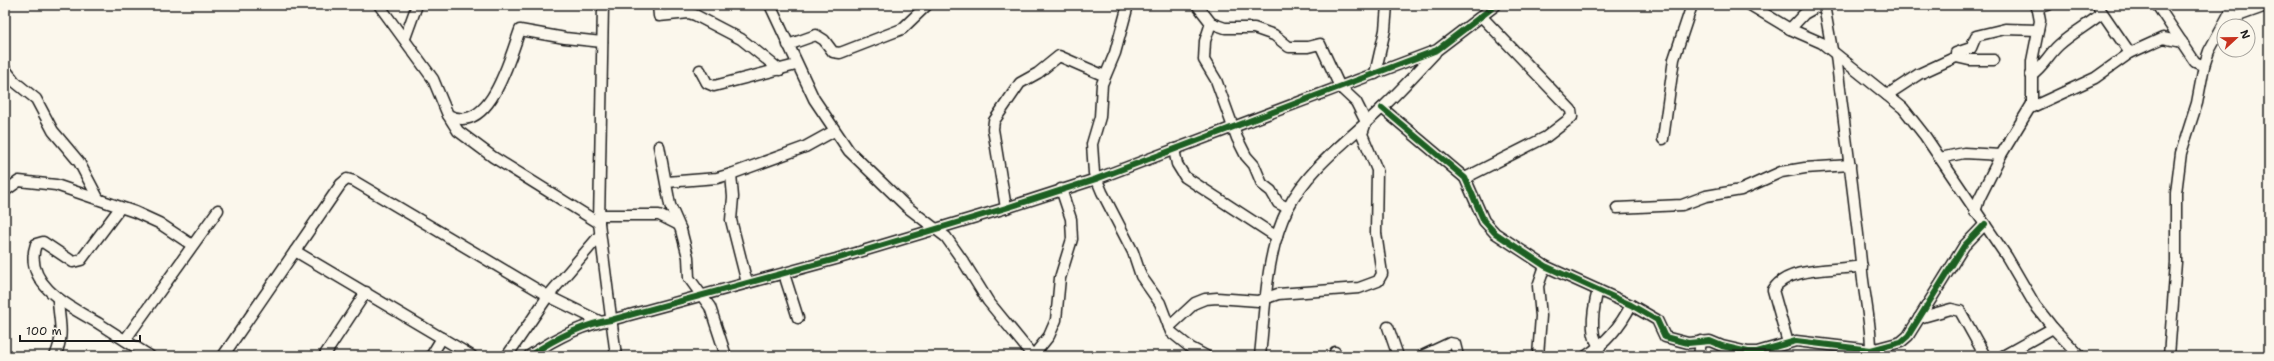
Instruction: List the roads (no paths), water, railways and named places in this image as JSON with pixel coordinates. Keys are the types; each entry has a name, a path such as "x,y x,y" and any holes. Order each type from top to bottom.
{"street":[{"path":"379,5 405,38 435,83 448,116 456,128 468,141 599,219 659,215 677,224"},
{"path":"405,38 416,5"},
{"path":"602,5 599,219 616,356"},
{"path":"658,5 659,16 689,12 731,33 755,49 780,70"},
{"path":"770,5 796,65 814,99 834,131 849,151 870,173 907,207 946,237 954,247 988,302 1033,356 1044,343 1056,320 1058,285 1072,239 1071,219 1062,189"},
{"path":"788,45 816,35 824,40 833,52 840,53 902,30 927,5"},
{"path":"1128,5 1115,53 1104,76 1100,117 1092,144 1096,178 1133,252 1142,276 1160,303 1168,327 1174,336 1206,356"},
{"path":"1168,327 1196,303 1205,299 1217,298 1258,301 1278,294 1364,287 1374,284 1381,278 1382,270 1376,217 1377,170 1362,134 1366,122 1356,102 1340,88 1320,44 1308,47 1289,47 1274,34 1254,28 1225,28 1211,23 1197,5"},
{"path":"1375,74 1385,30 1386,5"},
{"path":"1260,356 1266,298 1277,237 1288,208 1307,180 1382,108 1437,50 1496,5"},
{"path":"1663,139 1674,59 1692,5"},
{"path":"1750,5 1834,53 1903,108 1940,158 1975,212 1985,224 2007,257 2026,291 2053,328 2080,356"},
{"path":"1790,29 1804,14 1820,5"},
{"path":"1824,5 1834,53 1846,147 1850,165 1871,353"},
{"path":"1975,212 1979,199 2000,155 2030,108 2033,98 2031,75 2040,20 2037,6 2048,5"},
{"path":"2157,5 2195,62 2204,66"},
{"path":"2228,18 2234,5"},
{"path":"2233,18 2269,5"},
{"path":"2031,75 2041,67 2053,51 2066,38 2099,9 2130,53"},
{"path":"1465,178 1546,137 1572,116 1571,110 1482,17"},
{"path":"1211,23 1205,41 1204,60 1216,80 1244,152 1254,165 1262,184 1271,191 1278,203 1288,208"},
{"path":"1956,57 1956,53 1959,50 1971,48 1976,36 1990,31 2005,29 2038,30"},
{"path":"448,116 456,119 464,119 481,112 487,107 501,81 520,30 565,38 602,42"},
{"path":"2030,108 2095,78 2130,53 2163,38 2182,42"},
{"path":"2169,356 2176,262 2175,218 2179,168 2183,144 2197,103 2204,66 2216,39"},
{"path":"529,356 562,337 599,321 611,320 784,274 935,230 1096,178 1340,88 1437,50"},
{"path":"1006,208 993,129 994,121 1015,88 1020,82 1038,73 1059,56 1104,76"},
{"path":"1887,95 1919,74 1956,57 1969,60 1994,60"},
{"path":"700,70 707,83 714,86 796,65"},
{"path":"5,69 16,82 36,99 53,130 78,162 98,198"},
{"path":"1382,108 1465,178 1487,225 1504,240 1545,266 1631,305 1657,320 1665,337 1688,343 1710,341 1722,346 1748,352 1757,352 1788,343 1806,342 1871,353 1902,342 1920,318 1964,246 1985,224"},
{"path":"667,182 717,178 731,174 805,147 834,131"},
{"path":"659,146 667,182 670,205 677,224 681,230 688,257 689,278 703,295 713,314 726,356"},
{"path":"1174,149 1177,164 1184,177 1277,237"},
{"path":"1940,158 1964,152 2000,155"},
{"path":"1617,208 1682,205 1706,196 1741,190 1781,172 1806,168 1850,165"},
{"path":"731,174 734,194 731,220 747,283"},
{"path":"223,356 344,181 351,179 548,296 599,321"},
{"path":"5,191 20,181 56,185 98,198 120,208 149,218 192,245"},
{"path":"120,208 81,260 73,262 43,242 36,244 34,258 38,274 58,300 150,356"},
{"path":"125,340 218,210"},
{"path":"507,356 548,296 600,235"},
{"path":"295,251 472,356"},
{"path":"1538,356 1541,316 1538,286 1545,266"},
{"path":"1788,343 1774,299 1773,290 1777,283 1790,275 1862,266"},
{"path":"784,274 798,318"},
{"path":"1598,290 1595,300 1593,325 1594,339 1600,347"},
{"path":"324,356 366,292"},
{"path":"55,356 60,344 62,327 58,300"},
{"path":"1586,356 1600,347 1619,326 1631,305"},
{"path":"1920,318 1951,309 1960,311 1984,356"},
{"path":"1388,327 1398,356"},
{"path":"2003,356 2053,328"},
{"path":"430,356 442,338"},
{"path":"1699,356 1701,341"},
{"path":"1422,356 1450,343 1454,344 1458,356"}]}
